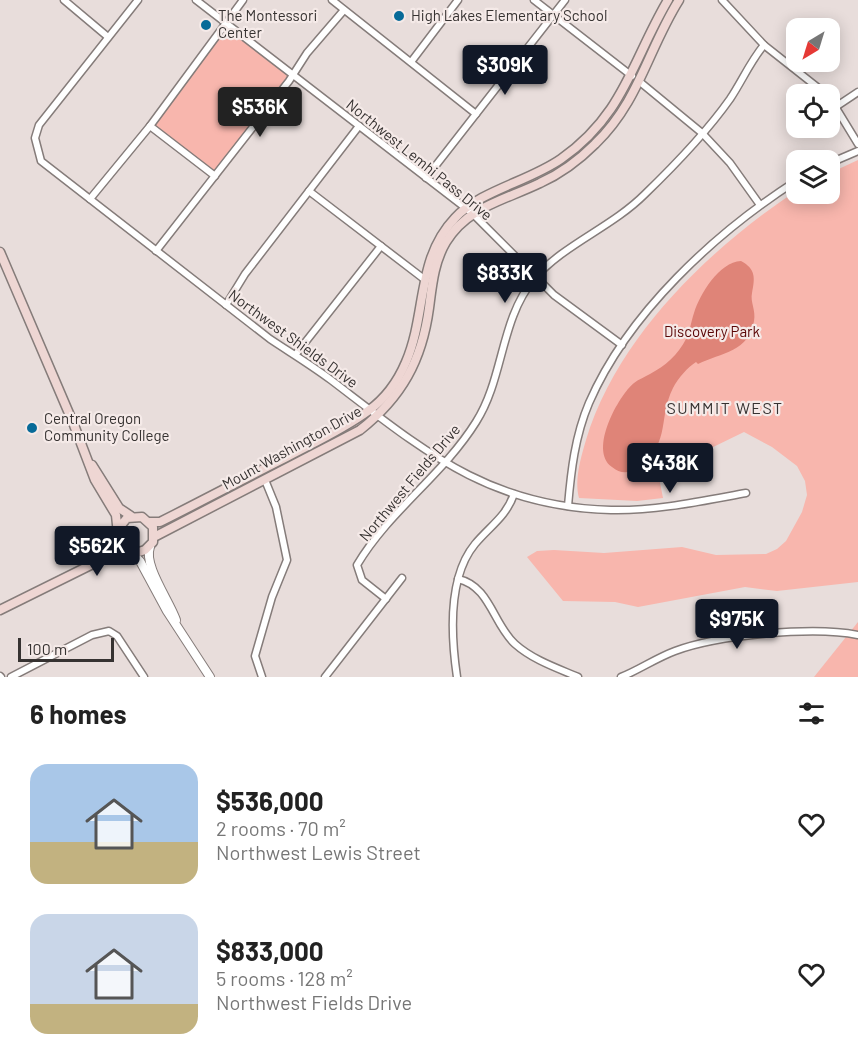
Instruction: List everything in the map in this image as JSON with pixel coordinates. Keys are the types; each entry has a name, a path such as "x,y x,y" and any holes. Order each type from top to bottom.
{"main road":[{"name":"Mount Washington Drive","path":"150,522 160,522 171,517 336,431 369,410 398,379 407,361 418,322 424,279 436,243 469,211 543,171 575,149 605,118 632,76 668,0"},
{"name":"Mount Washington Drive","path":"154,537 360,430 377,416 409,377 423,342 439,255 454,230 469,211 541,183 578,159 608,131 640,82 666,23 679,0"},
{"path":"0,252 95,480 116,515 117,539 111,547 60,579"},
{"path":"0,610 115,553 141,553 150,547 154,537 150,522 142,517 131,516 119,508 85,454"},
{"path":"118,529 123,520 131,516"},
{"path":"117,539 129,552"}],"street":[{"path":"64,0 108,37"},
{"name":"Northwest Shields Drive","path":"138,0 39,125 35,138 41,160 270,339 296,354 444,464 477,481 514,494 568,506 628,510 746,493"},
{"name":"Northwest Lemhi Pass Drive","path":"196,0 469,211 535,278 569,308 621,345"},
{"path":"90,199 131,146 150,126 243,0"},
{"path":"332,0 476,114"},
{"path":"411,62 458,0"},
{"path":"534,0 632,76"},
{"path":"426,178 565,0"},
{"path":"723,0 764,45 813,84"},
{"path":"156,251 293,75 307,53 344,10"},
{"name":"Northwest Fields Drive","path":"386,599 362,580 357,565 388,524 444,464 482,412 494,384 517,305 535,278 560,255 606,227 635,204 702,133 730,98 747,67 764,45"},
{"path":"640,82 702,133 730,164 760,205"},
{"path":"840,104 858,92"},
{"path":"840,111 858,144"},
{"path":"150,126 215,176"},
{"path":"226,305 245,274 359,126"},
{"path":"840,159 858,151"},
{"path":"568,506 572,464 582,425 601,378 621,345 684,272 720,237 786,188"},
{"path":"309,191 424,279"},
{"path":"296,354 381,246"},
{"path":"262,677 255,656 272,597 287,560 276,507 265,480"},
{"path":"457,677 453,642 458,579 464,558 479,539 501,519 514,494"},
{"path":"150,547 147,555 150,566 165,592 178,627"},
{"path":"129,552 140,561 210,677"},
{"path":"325,677 402,578"},
{"path":"458,579 469,582 480,591 504,632 523,651 578,677"},
{"path":"621,677 675,651 698,644 827,630 858,634"},
{"path":"11,677 92,635 109,631 117,636 144,677"}],"green space":[{"path":"225,22 293,75 215,176 150,126"},
{"name":"Discovery Park","path":"858,160 858,582 777,591 745,587 638,607 615,602 563,601 527,557 537,551 604,553 682,547 716,555 766,554 777,549 786,541 802,512 807,495 805,481 797,466 772,447 744,432 705,451 666,460 657,467 663,498 637,501 579,498 577,484 579,469 586,440 600,402 643,331 670,299 699,268 731,240 786,198 786,204 840,204 840,168"},
{"path":"858,622 858,677 814,677"}],"shaded area":[{"path":"741,261 749,267 754,278 752,296 754,321 747,339 733,350 698,364 696,362 687,370 673,388 657,447 641,466 634,470 623,472 615,470 605,459 603,448 604,436 614,410 634,383 671,360 689,333 697,305 706,288 725,267"}],"place":[{"name":"High Lakes Elementary School","path":"399,16"},
{"name":"The Montessori Center","path":"206,25"},
{"name":"Central Oregon Community College","path":"32,428"}],"district":[{"name":"SUMMIT WEST","path":"725,408"}]}
